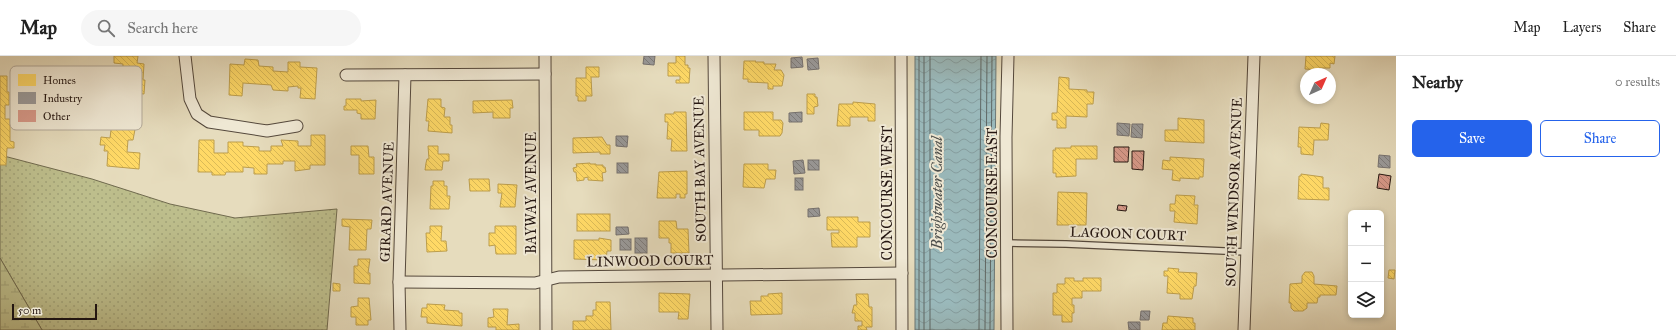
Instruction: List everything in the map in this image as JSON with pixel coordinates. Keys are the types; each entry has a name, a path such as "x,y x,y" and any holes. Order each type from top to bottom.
{"street":[{"path":"185,56 192,107 197,114 209,122 267,131 297,126"},
{"name":"BAYWAY AVENUE","path":"545,56 546,330"},
{"name":"SOUTH BAY AVENUE","path":"714,56 717,330"},
{"name":"CONCOURSE WEST","path":"901,56 902,330"},
{"name":"CONCOURSE EAST","path":"1007,330 1008,56"},
{"name":"SOUTH WINDSOR AVENUE","path":"1244,330 1254,56"},
{"path":"346,75 545,74"},
{"name":"GIRARD AVENUE","path":"400,330 399,282 405,75"},
{"name":"LINWOOD COURT","path":"399,282 535,283 559,277 902,273"}],"lane":[{"name":"LAGOON COURT","path":"1007,243 1081,244 1247,252"}],"green space":[{"path":"0,155 92,179 170,204 235,218 337,209 327,330 42,330 0,258"},
{"path":"0,258 42,330 0,330"}],"water":[{"name":"Brightwater Canal","path":"915,56 996,56 994,330 915,330"}],"building: Homes":[{"path":"114,56 138,56 137,63 144,64 144,94 142,94 142,66 123,66 123,64 114,63"},
{"path":"676,56 685,56 685,65 688,65 688,68 690,68 689,83 676,83 676,80 680,80 680,76 668,76 668,63 676,63"},
{"path":"1306,56 1335,56 1334,64 1330,63 1330,68 1305,68"},
{"path":"245,59 258,60 259,66 273,67 273,71 288,72 288,62 300,62 300,67 317,68 315,99 300,98 301,88 298,88 298,86 288,87 288,91 273,90 271,85 243,83 242,96 229,95 230,64 244,65"},
{"path":"744,61 776,64 774,70 781,70 784,75 782,86 773,86 773,89 768,89 768,83 748,82 748,79 743,79"},
{"path":"586,67 599,67 599,77 591,77 592,96 586,96 586,101 578,101 578,96 576,96 576,78 586,78"},
{"path":"0,76 7,76 9,105 5,105 5,119 10,119 10,141 14,142 14,148 7,148 6,165 0,165"},
{"path":"1059,77 1069,78 1069,89 1094,92 1093,104 1087,104 1087,117 1066,116 1066,128 1057,128 1057,120 1052,120 1052,113 1057,113"},
{"path":"807,94 815,94 815,97 817,97 818,106 814,107 814,114 807,114"},
{"path":"346,99 361,99 361,101 376,100 375,119 361,119 361,114 357,113 357,110 344,110 344,106 346,106"},
{"path":"428,99 441,99 441,107 445,108 444,117 450,117 452,133 428,131 429,121 426,121"},
{"path":"512,100 513,108 510,108 510,118 493,118 493,112 473,113 473,101"},
{"path":"853,102 875,104 875,121 868,121 868,117 850,117 850,126 837,126 839,104 853,104"},
{"path":"674,112 686,112 687,151 671,151 672,139 667,139 668,122 665,122 665,114 674,114"},
{"path":"744,112 773,112 773,120 781,120 783,123 782,133 780,136 759,136 759,130 744,130"},
{"path":"1178,118 1204,120 1204,143 1165,141 1165,130 1178,130"},
{"path":"1321,123 1329,124 1328,140 1314,140 1313,155 1301,154 1301,147 1298,147 1299,127 1320,128"},
{"path":"111,130 135,130 133,140 128,140 127,152 140,153 139,169 107,166 108,151 104,151 105,145 100,145 101,137 110,138"},
{"path":"311,135 325,135 325,165 310,165 310,169 295,171 295,161 283,161 283,164 267,164 267,174 254,174 254,168 243,167 243,172 226,172 225,175 212,175 212,172 198,172 199,140 214,140 214,153 228,153 228,142 243,142 243,146 259,147 259,151 271,151 271,146 283,146 281,140 298,141 298,146 311,146"},
{"path":"602,137 607,145 610,145 610,154 600,154 600,152 573,153 573,138"},
{"path":"351,146 368,146 369,157 374,157 374,174 359,174 359,155 351,155"},
{"path":"428,146 438,146 438,154 449,154 449,161 443,161 442,170 425,170 427,159 429,159"},
{"path":"1071,146 1097,146 1097,159 1076,159 1076,176 1056,177 1056,173 1053,173 1053,150 1056,150 1055,148 1071,148"},
{"path":"1170,157 1204,159 1203,177 1199,177 1199,179 1180,178 1180,181 1172,180 1173,170 1162,169 1163,160 1170,161"},
{"path":"590,163 603,165 603,167 605,167 606,172 602,173 603,181 588,180 588,177 584,178 584,180 577,181 576,172 574,172 573,168 577,167 576,164"},
{"path":"744,164 768,164 768,170 776,170 775,179 766,179 764,188 743,187"},
{"path":"687,171 687,194 685,194 685,198 680,198 680,194 676,194 676,198 657,198 659,172"},
{"path":"1301,174 1323,177 1323,188 1329,188 1329,200 1298,199 1299,176 1301,176"},
{"path":"469,179 489,179 490,191 470,191"},
{"path":"433,181 444,181 444,186 447,186 447,196 450,196 449,209 430,209 431,186 433,186"},
{"path":"498,184 517,185 515,207 500,207 502,193 498,193"},
{"path":"1058,192 1087,193 1086,225 1057,225"},
{"path":"1176,195 1195,196 1194,205 1198,205 1197,224 1174,222 1175,211 1170,211 1170,204 1175,204"},
{"path":"577,214 610,214 610,231 577,231"},
{"path":"827,217 858,217 858,222 870,222 870,237 857,237 857,247 832,247 831,233 839,233 839,230 827,230"},
{"path":"342,219 372,220 371,229 367,229 366,250 349,250 350,227 342,226"},
{"path":"659,221 676,221 677,229 688,229 689,253 671,253 671,243 669,243 669,238 659,238"},
{"path":"430,226 442,226 441,241 446,241 447,251 427,252 426,233 430,233"},
{"path":"495,226 516,226 516,254 496,254 495,245 489,246 489,233 495,233"},
{"path":"599,238 611,240 611,251 607,251 606,260 574,259 574,240 599,240"},
{"path":"358,259 370,259 368,273 370,273 370,284 354,283 354,266 358,266"},
{"path":"1168,268 1179,269 1178,272 1197,273 1196,286 1194,286 1192,299 1180,299 1180,294 1167,293 1168,276 1164,276 1164,271 1168,271"},
{"path":"1389,270 1395,270 1394,279 1388,278"},
{"path":"1305,272 1312,272 1314,276 1314,284 1337,286 1336,295 1320,295 1317,303 1307,303 1307,308 1303,311 1294,311 1291,308 1291,303 1289,303 1290,284 1302,283 1302,276"},
{"path":"1065,278 1074,278 1074,281 1083,281 1083,278 1101,278 1101,291 1082,291 1082,298 1072,298 1074,313 1072,313 1072,322 1062,322 1062,315 1053,315 1053,293 1057,293 1057,284 1065,284"},
{"path":"333,283 340,284 340,291 333,291"},
{"path":"659,293 690,294 688,319 678,319 679,312 659,312"},
{"path":"782,293 782,314 751,315 750,301 761,301 761,296"},
{"path":"856,294 868,294 869,307 872,307 872,327 866,327 867,330 858,330 858,326 862,326 862,321 855,321 855,313 852,313 854,305 857,305"},
{"path":"358,298 369,298 371,320 368,320 368,325 356,325 356,317 351,317 351,307 358,306"},
{"path":"596,302 610,302 611,330 573,330 573,321 586,321 586,316 593,316 593,310 596,310"},
{"path":"427,304 445,305 444,310 459,311 459,313 462,313 462,326 427,323 427,317 421,317 422,308 427,308"},
{"path":"493,309 508,309 507,325 519,324 519,330 496,330 496,327 488,327 488,318 494,317"},
{"path":"1168,316 1193,318 1195,330 1162,330 1163,323 1167,323"}],"building: Industry":[{"path":"644,56 655,56 654,65 643,64"},
{"path":"802,57 803,67 791,68 791,58"},
{"path":"818,58 819,69 808,70 807,59"},
{"path":"802,112 802,122 789,122 789,113"},
{"path":"1117,123 1130,124 1129,136 1117,135"},
{"path":"1132,124 1143,124 1142,138 1131,137"},
{"path":"616,136 628,136 627,147 616,146"},
{"path":"1379,155 1390,156 1390,168 1378,167"},
{"path":"803,160 805,173 794,174 793,161"},
{"path":"808,160 819,160 819,170 808,170"},
{"path":"617,163 628,163 628,173 617,173"},
{"path":"795,178 803,178 803,190 795,190"},
{"path":"819,208 820,216 808,217 808,209"},
{"path":"616,227 628,227 629,234 616,235"},
{"path":"635,238 647,238 647,253 635,253"},
{"path":"620,239 631,239 631,250 620,250"},
{"path":"1141,311 1150,311 1149,320 1140,320"},
{"path":"1128,322 1140,322 1140,330 1129,330"}],"building: Other":[{"path":"1114,147 1129,147 1128,162 1114,162"},
{"path":"1132,151 1144,151 1143,170 1132,169"},
{"path":"1379,174 1391,176 1389,190 1377,188"},
{"path":"1118,205 1127,206 1126,211 1117,210"}]}
